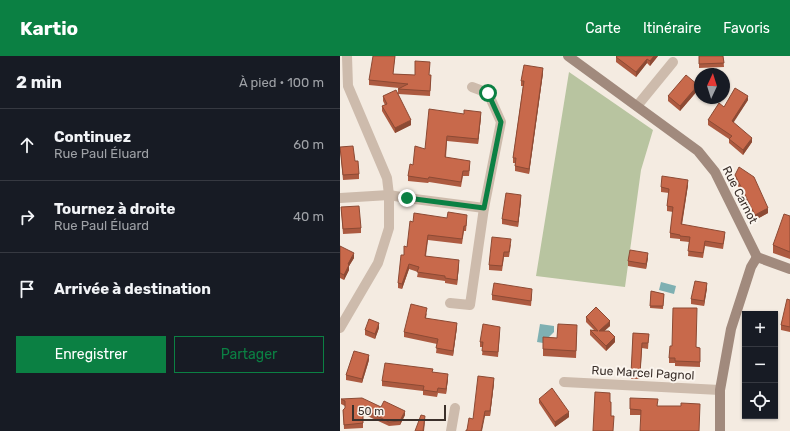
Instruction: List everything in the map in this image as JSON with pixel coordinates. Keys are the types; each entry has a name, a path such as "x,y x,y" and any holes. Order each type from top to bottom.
{"street":[{"path":"340,328 378,263 389,228 389,195 387,178 348,86 347,56"},
{"name":"Rue Carnot","path":"568,56 698,151 715,172 757,257"},
{"path":"637,106 673,62"},
{"path":"450,303 470,305 484,208 501,122 488,93 472,87"},
{"path":"340,198 389,195 484,208"},
{"path":"720,431 720,390 731,330 751,268 757,257 790,269"},
{"name":"Rue Marcel Pagnol","path":"564,382 720,390"},
{"path":"451,431 455,408"}],"green space":[{"path":"569,72 653,130 641,170 625,287 536,276"}],"water":[{"path":"661,282 676,286 674,294 659,290"},
{"path":"540,324 554,326 554,332 543,343 537,342"}],"building":[{"path":"373,56 395,56 393,74 415,75 415,61 430,62 430,91 398,89 408,84 369,80"},
{"path":"654,56 650,61 647,59 636,72 616,57"},
{"path":"699,56 723,56 724,63 699,64"},
{"path":"524,65 543,68 529,169 515,166 516,158 513,158 524,81 521,81"},
{"path":"686,75 694,82 694,90 680,106 668,96"},
{"path":"735,88 748,96 732,121 752,138 743,150 729,139 732,136 708,120 718,104 724,107 726,104 730,104 730,97"},
{"path":"396,90 411,120 395,128 382,106 387,104 383,96"},
{"path":"429,109 464,114 464,110 481,112 478,139 447,136 445,157 470,161 469,171 463,171 461,182 429,177 428,179 408,176 410,164 413,165 415,146 425,149"},
{"path":"353,146 355,161 358,161 359,174 343,175 340,147"},
{"path":"739,167 754,177 768,208 755,215 735,175"},
{"path":"662,176 688,180 681,224 725,232 723,244 705,241 703,253 688,251 690,237 670,233 673,207 667,206 669,189 661,187"},
{"path":"506,193 521,195 518,222 502,219"},
{"path":"359,206 361,228 343,229 341,207"},
{"path":"448,212 467,215 466,226 464,226 462,239 428,235 425,256 459,260 457,280 445,278 445,276 417,272 419,267 409,264 402,284 398,283 401,255 404,255 404,246 407,247 410,221 413,222 414,213 447,218"},
{"path":"784,214 790,216 790,252 773,245"},
{"path":"492,237 511,239 509,252 504,252 502,266 489,265"},
{"path":"340,246 354,253 344,275 340,273"},
{"path":"630,250 648,253 646,264 628,261"},
{"path":"695,281 707,283 704,301 691,299"},
{"path":"494,283 532,289 531,301 492,295"},
{"path":"651,291 664,294 663,306 650,306"},
{"path":"787,299 790,300 790,327 781,325"},
{"path":"411,304 427,308 425,318 457,323 453,351 436,348 438,339 404,332"},
{"path":"596,307 610,321 599,331 609,331 615,337 606,346 590,330 598,331 586,317"},
{"path":"673,308 697,308 696,347 700,348 700,362 675,361 675,358 669,358 670,346 672,346"},
{"path":"369,319 379,323 375,334 365,330"},
{"path":"483,324 500,327 498,352 482,351 483,342 480,342"},
{"path":"558,324 577,325 576,351 543,349 543,337 557,338"},
{"path":"633,333 649,334 648,343 642,343 640,374 631,374"},
{"path":"354,351 369,355 362,379 346,375"},
{"path":"385,363 433,369 432,372 448,374 446,389 438,388 437,392 423,390 424,386 382,381"},
{"path":"478,376 494,378 490,411 485,411 481,431 466,431 469,418 473,419"},
{"path":"552,388 569,412 555,422 539,399"},
{"path":"595,392 610,393 611,416 614,416 613,431 593,431"},
{"path":"362,398 381,407 384,401 405,411 400,421 389,422 363,409 363,423 344,425 343,410 345,408 345,401 341,399"},
{"path":"630,398 658,399 657,406 681,406 681,403 700,404 699,431 640,431 641,410 630,409"},
{"path":"421,415 425,416 423,431 415,431"}],"route":[{"path":"407,198 484,208 501,122 488,93"}]}
